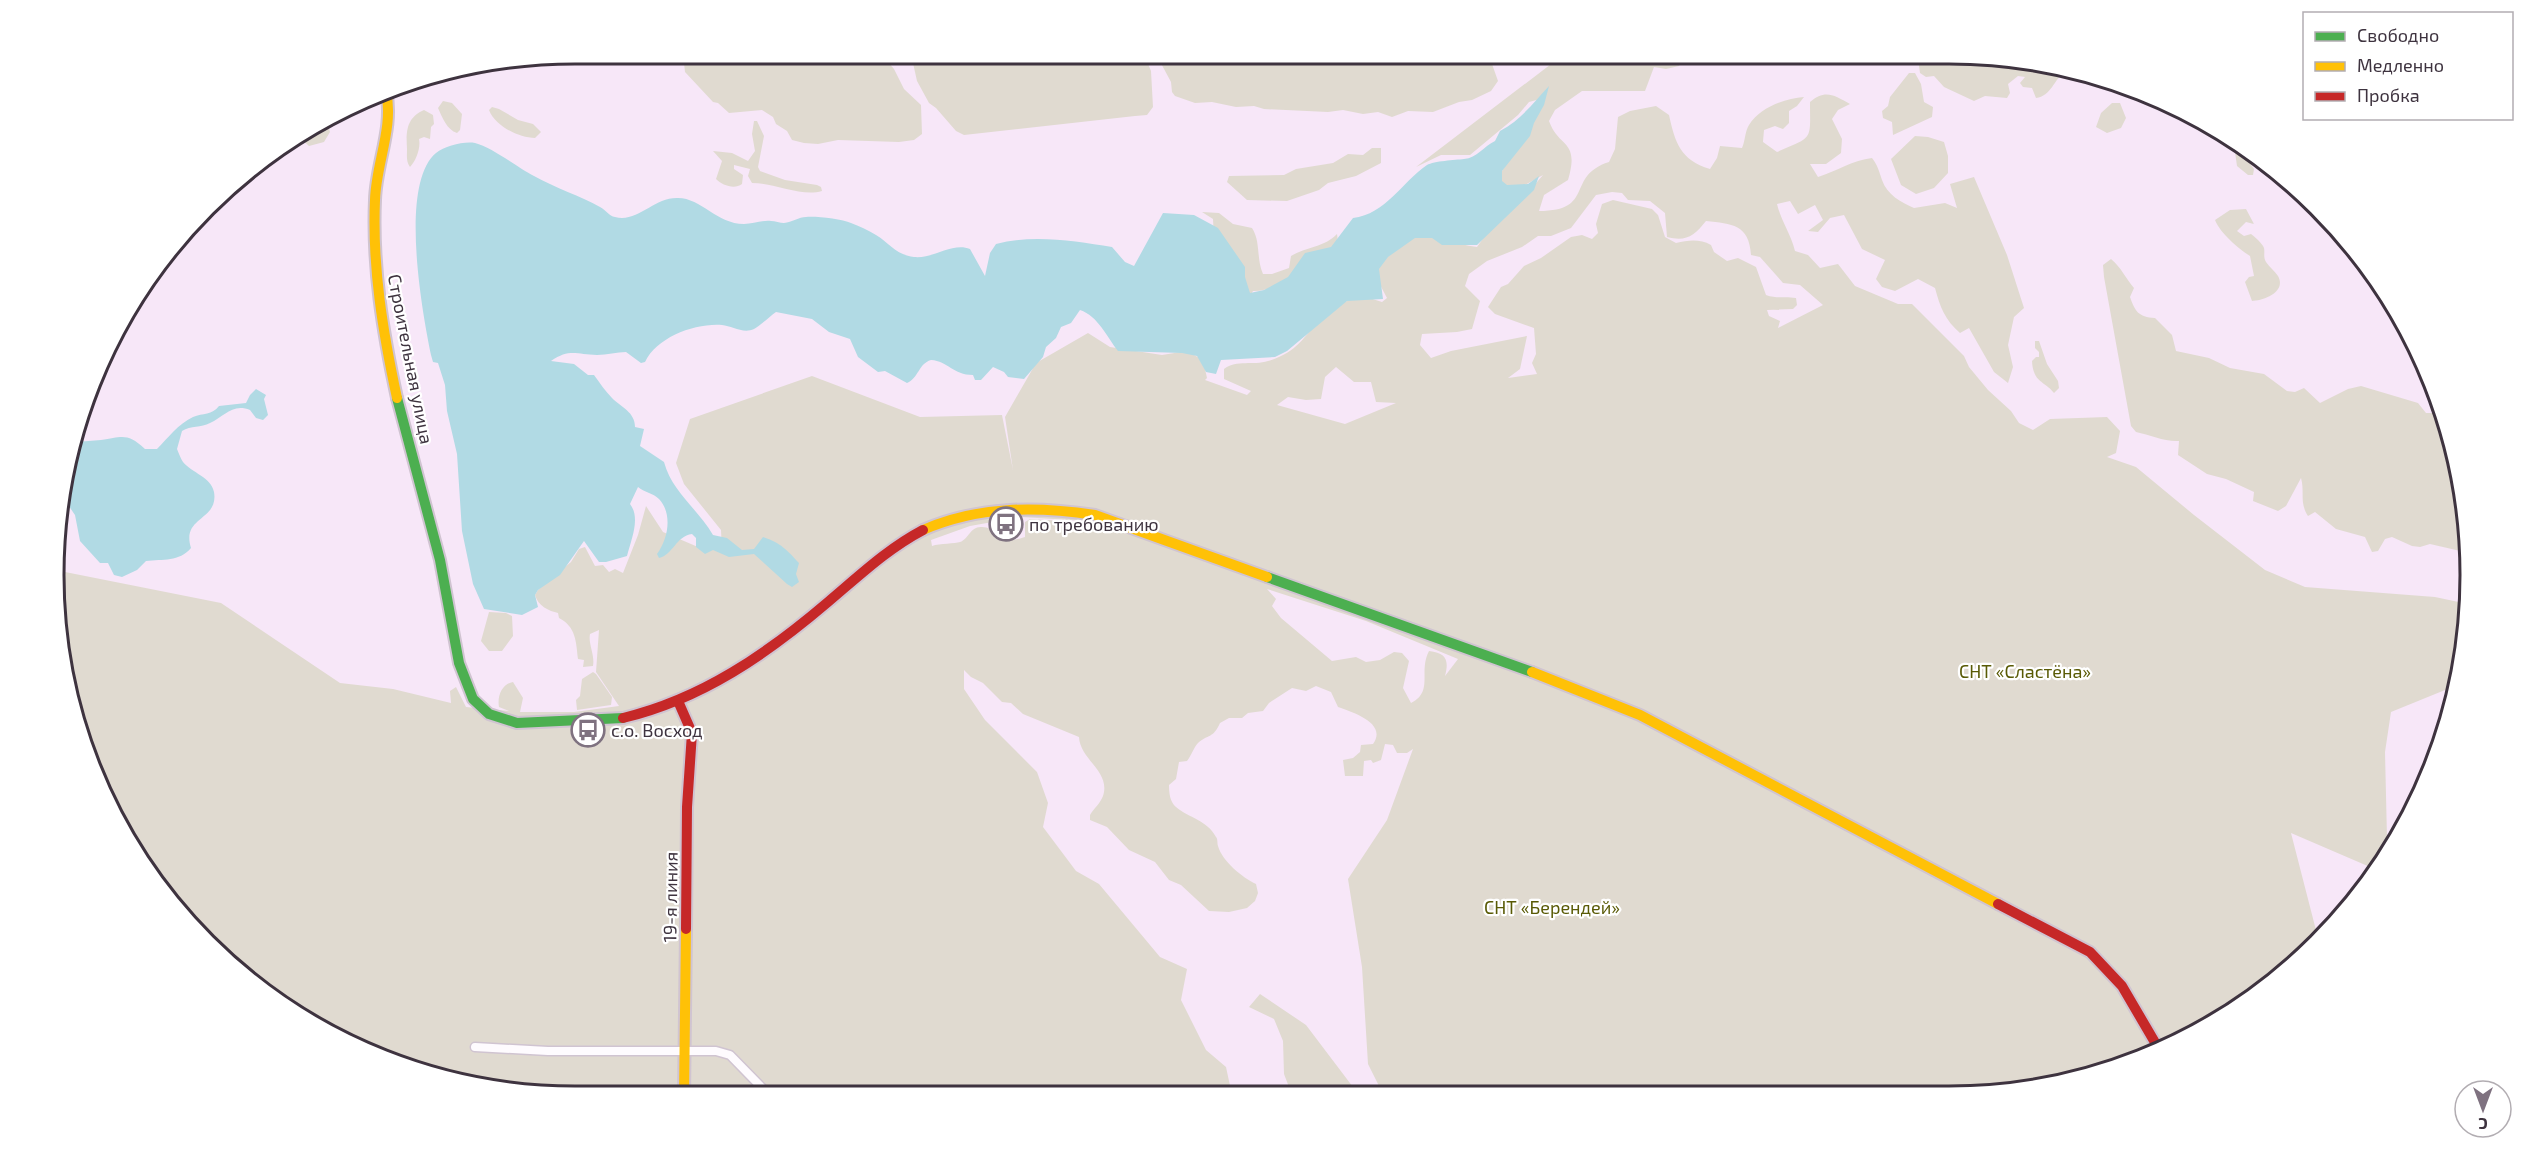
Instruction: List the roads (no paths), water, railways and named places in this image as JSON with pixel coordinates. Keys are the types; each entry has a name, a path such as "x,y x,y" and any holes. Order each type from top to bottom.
{"street":[{"name":"Строительная улица","path":"389,100 389,121 375,190 378,284 388,351 442,567 461,667 470,694 485,712 498,719 518,723 541,723 621,718 678,701 747,663 825,604 885,553 937,524 1022,508 1054,508 1095,515 1568,685 1640,715 2061,934 2090,952 2111,970 2130,994 2156,1043"},
{"name":"19-я линия","path":"678,701 692,733 687,807 684,1086"},
{"path":"475,1047 716,1051 730,1055 760,1086"}],"water":[{"path":"1549,86 1544,105 1530,136 1502,171 1502,181 1507,185 1528,184 1539,176 1534,190 1477,245 1442,245 1432,238 1415,238 1388,257 1379,269 1383,299 1347,301 1287,351 1275,357 1221,360 1216,374 1206,372 1197,356 1182,353 1118,351 1097,322 1080,310 1071,323 1061,327 1056,338 1046,347 1043,357 1024,379 1008,377 1004,372 993,367 981,380 975,380 973,375 960,373 931,360 923,365 914,378 907,383 885,371 878,372 858,357 850,339 829,332 812,319 776,312 750,330 711,325 678,333 658,345 645,362 641,363 626,352 597,355 569,353 558,357 551,361 574,364 588,375 594,375 609,395 633,417 635,427 644,429 640,446 664,462 679,491 713,535 727,538 742,550 754,549 763,537 779,544 799,563 796,574 799,582 792,587 787,584 754,554 729,557 713,550 705,554 696,547 696,538 692,534 682,538 668,553 659,558 657,554 666,534 666,512 659,499 638,487 630,504 635,522 627,556 599,562 584,541 560,575 538,590 535,595 538,607 522,615 484,609 473,584 462,531 457,454 447,411 445,385 438,363 433,362 431,355 416,249 418,191 425,169 436,153 444,148 466,143 482,145 534,176 593,203 615,217 631,216 661,201 678,198 694,202 734,223 768,221 784,223 810,217 835,219 867,230 907,256 929,256 963,247 970,249 985,276 990,253 996,244 1025,239 1069,241 1112,247 1125,262 1134,266 1163,213 1194,215 1218,228 1245,267 1245,277 1250,293 1264,290 1288,277 1305,253 1331,247 1353,218 1375,211 1427,165 1469,158 1477,154 1495,141 1500,131 1521,116"},
{"path":"256,389 266,395 264,399 268,415 263,420 256,418 250,410 238,408 207,425 182,431 177,449 183,462 205,479 214,492 211,508 191,530 189,538 191,548 176,558 146,561 137,570 122,577 114,575 108,563 100,563 80,541 75,515 69,507 82,441 124,437 133,440 145,449 157,449 188,420 219,406 246,403"}],"place":[{"name":"по требованию","path":"1006,524"},
{"name":"с.о. Восход","path":"588,730"}],"park label":[{"name":"СНТ «Сластёна»","path":"2025,671"},
{"name":"СНТ «Берендей»","path":"1552,907"}]}
